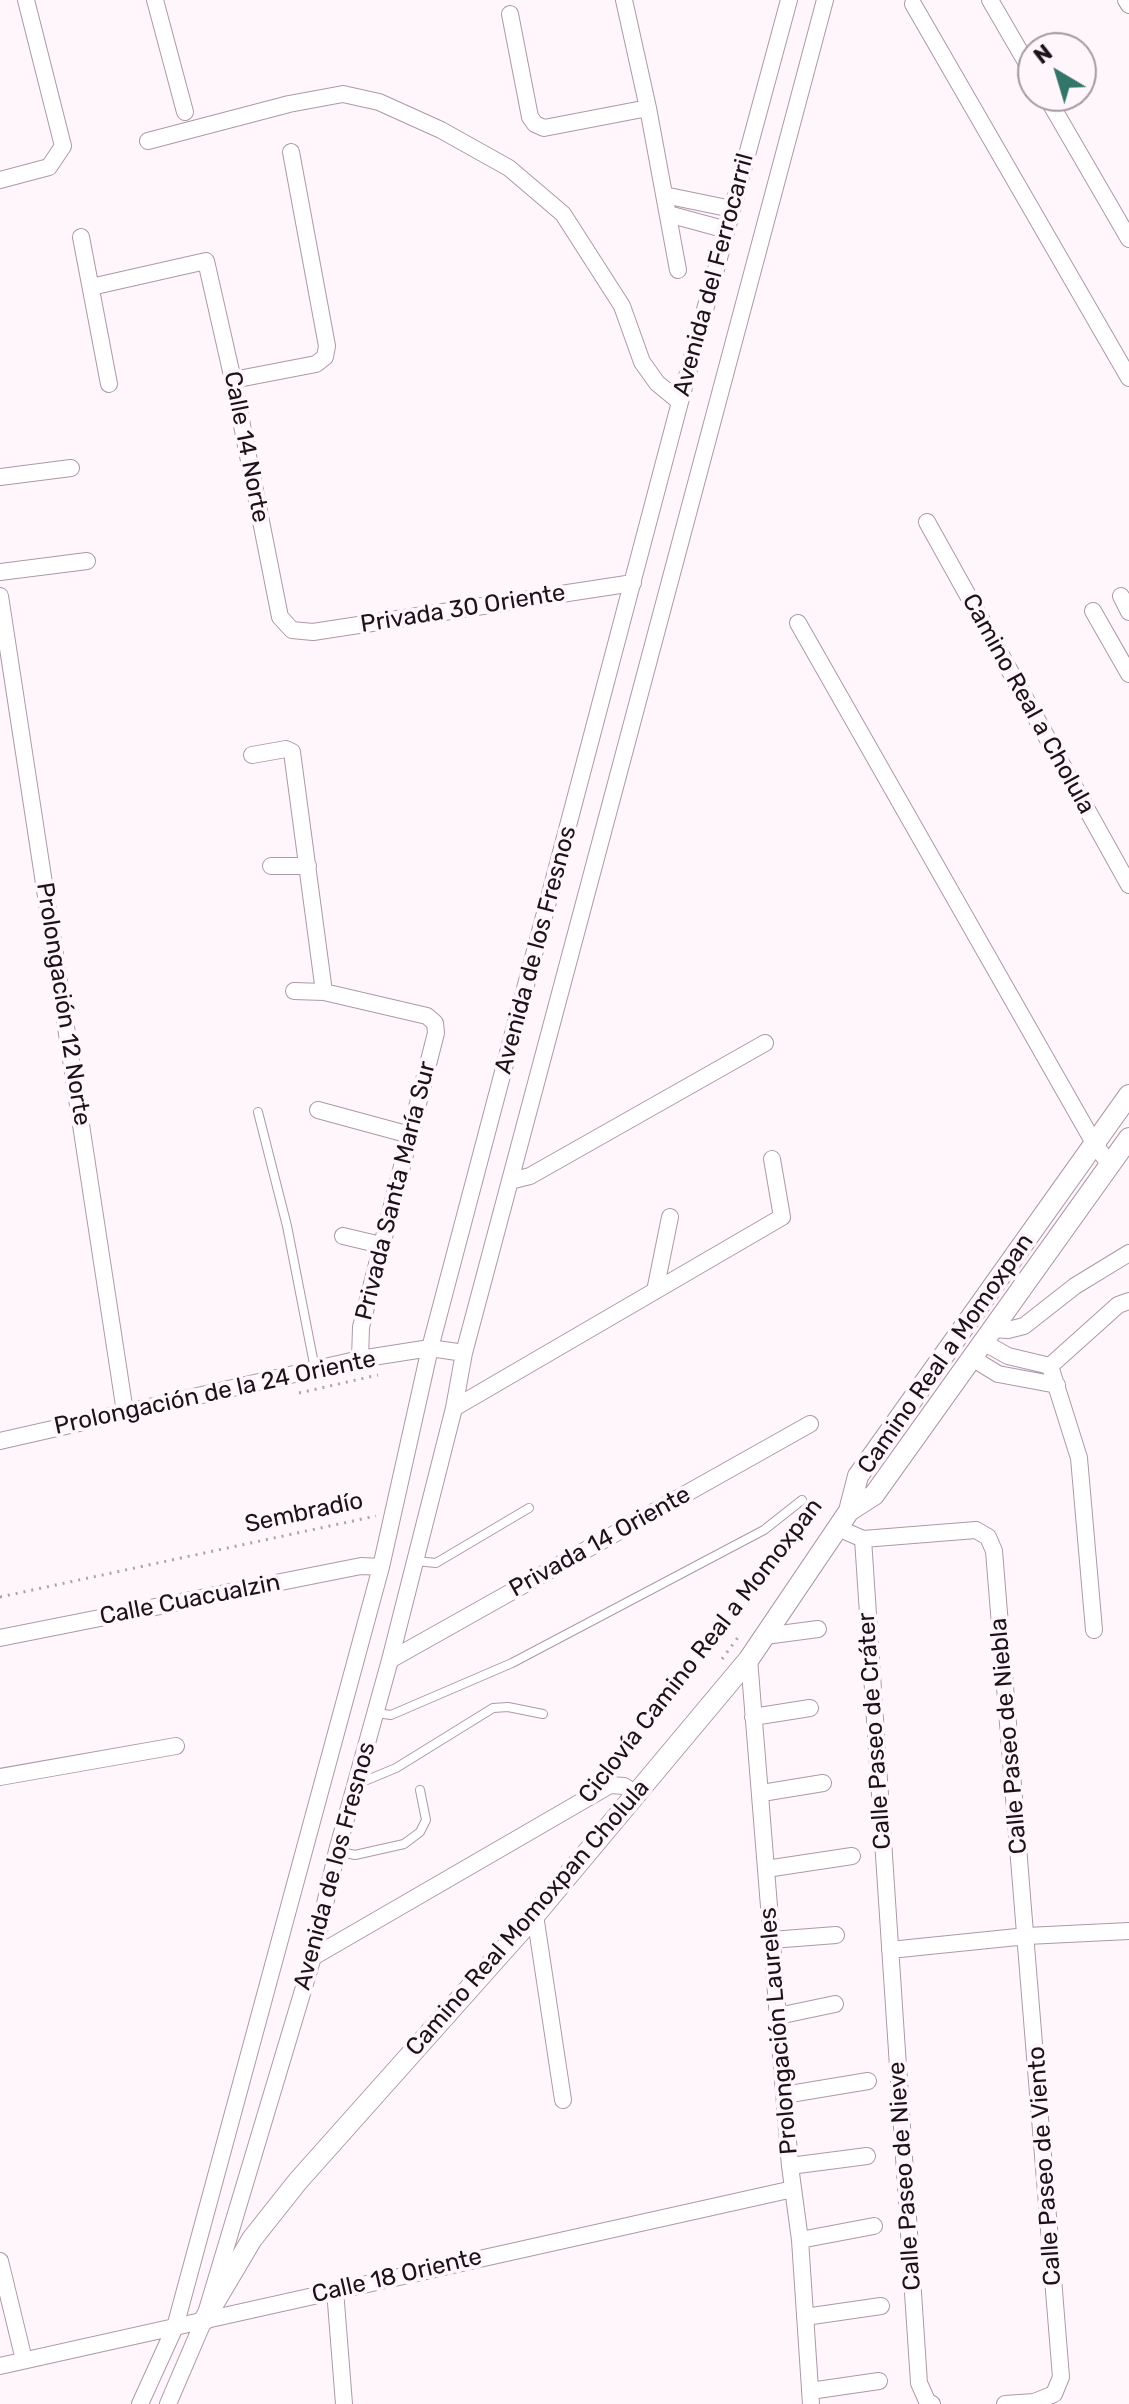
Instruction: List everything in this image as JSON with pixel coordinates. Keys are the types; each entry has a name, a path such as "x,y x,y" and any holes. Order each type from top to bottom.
{"street":[{"path":"0,180 49,167 63,146 26,0"},
{"path":"155,0 185,112"},
{"path":"624,0 678,270"},
{"name":"Avenida del Ferrocarril","path":"642,551 789,0"},
{"name":"Avenida de los Fresnos","path":"168,2404 204,2320 313,1957 337,1851 390,1660 454,1408 464,1353 825,0"},
{"path":"990,0 1017,46"},
{"path":"913,4 1129,378"},
{"path":"510,14 530,117 535,124 544,128 648,108"},
{"path":"148,141 289,104 343,94 379,102 441,130 509,168 563,214 622,306 642,362 657,383 680,402"},
{"path":"1055,112 1129,239"},
{"path":"233,380 316,364 325,357 327,346 291,152"},
{"path":"664,195 732,209"},
{"path":"668,214 727,230"},
{"path":"81,237 109,384"},
{"name":"Calle 14 Norte","path":"91,287 206,261 280,617 292,630"},
{"path":"0,477 71,468"},
{"name":"Camino Real a Cholula","path":"927,522 1129,885"},
{"name":"Avenida de los Fresnos","path":"140,2404 175,2327 381,1567 430,1348 642,551"},
{"path":"0,572 87,561"},
{"name":"Privada 30 Oriente","path":"292,630 313,632 633,583"},
{"name":"Prolongación 12 Norte","path":"0,596 125,1412"},
{"path":"1121,596 1129,612"},
{"path":"1093,611 1129,674"},
{"path":"798,623 1094,1143 1115,1164"},
{"path":"252,755 286,749 292,752 324,992 294,991"},
{"path":"271,866 308,866"},
{"name":"Privada Santa María Sur","path":"324,992 427,1016 435,1023 436,1033 361,1327 360,1359"},
{"path":"510,1181 530,1176 765,1043"},
{"name":"Camino Real a Momoxpan","path":"843,1520 858,1476 1129,1095"},
{"path":"318,1110 410,1135"},
{"name":"Camino Real a Momoxpan","path":"843,1520 874,1495 1115,1164 1129,1138"},
{"path":"454,1408 782,1217 772,1159"},
{"path":"655,1291 670,1217"},
{"path":"343,1236 381,1245"},
{"path":"982,1343 1024,1326 1075,1286 1129,1253"},
{"path":"1050,1366 1118,1305 1129,1301"},
{"path":"982,1343 1008,1356 1050,1366"},
{"path":"982,1343 998,1374 1057,1385"},
{"path":"430,1348 464,1353"},
{"name":"Prolongación de la 24 Oriente","path":"0,1441 360,1359 430,1348"},
{"path":"1050,1366 1079,1458 1094,1630"},
{"name":"Privada 14 Oriente","path":"390,1660 810,1424"},
{"path":"843,1520 863,1539"},
{"name":"Camino Real Momoxpan Cholula","path":"204,2320 252,2239 298,2181 535,1915 749,1659 756,1631 843,1520"},
{"name":"Calle Paseo de Niebla","path":"863,1539 976,1530 988,1537 994,1551 1027,1936"},
{"name":"Calle Paseo de Cráter","path":"863,1539 890,1950"},
{"name":"Calle Cuacualzin","path":"0,1638 361,1566 381,1567"},
{"path":"756,1631 818,1629"},
{"name":"Prolongación Laureles","path":"749,1659 790,2166 800,2240 810,2398"},
{"path":"753,1717 810,1708"},
{"path":"0,1777 176,1746"},
{"path":"762,1793 823,1783"},
{"path":"313,1957 610,1785 624,1786 636,1794"},
{"path":"766,1869 852,1856"},
{"path":"535,1915 563,2100"},
{"path":"890,1950 1027,1936 1129,1931"},
{"path":"771,1940 836,1935"},
{"name":"Calle Paseo de Viento","path":"1005,2404 1034,2402 1054,2394 1061,2377 1027,1936"},
{"name":"Calle Paseo de Nieve","path":"890,1950 919,2383 930,2402"},
{"path":"778,2016 835,2004"},
{"path":"784,2095 868,2081"},
{"path":"790,2166 867,2156"},
{"name":"Calle 18 Oriente","path":"0,2366 793,2189"},
{"path":"800,2240 874,2226"},
{"path":"0,2261 24,2360"},
{"path":"335,2290 344,2404"},
{"path":"805,2317 881,2306"},
{"path":"810,2398 879,2381"}],"lane":[{"path":"258,1112 287,1226 315,1370"},
{"path":"375,1713 391,1715 512,1663 764,1530 802,1500"},
{"path":"414,1561 436,1563 529,1508"},
{"path":"354,1785 396,1768 493,1708 508,1707 543,1714"},
{"path":"337,1851 355,1855 404,1844 420,1832 426,1820 420,1790"}],"path":[{"path":"292,1394 385,1374"},
{"name":"Sembradío","path":"0,1597 380,1515"},
{"name":"Ciclovía Camino Real a Momoxpan","path":"719,1662 756,1631"}]}
